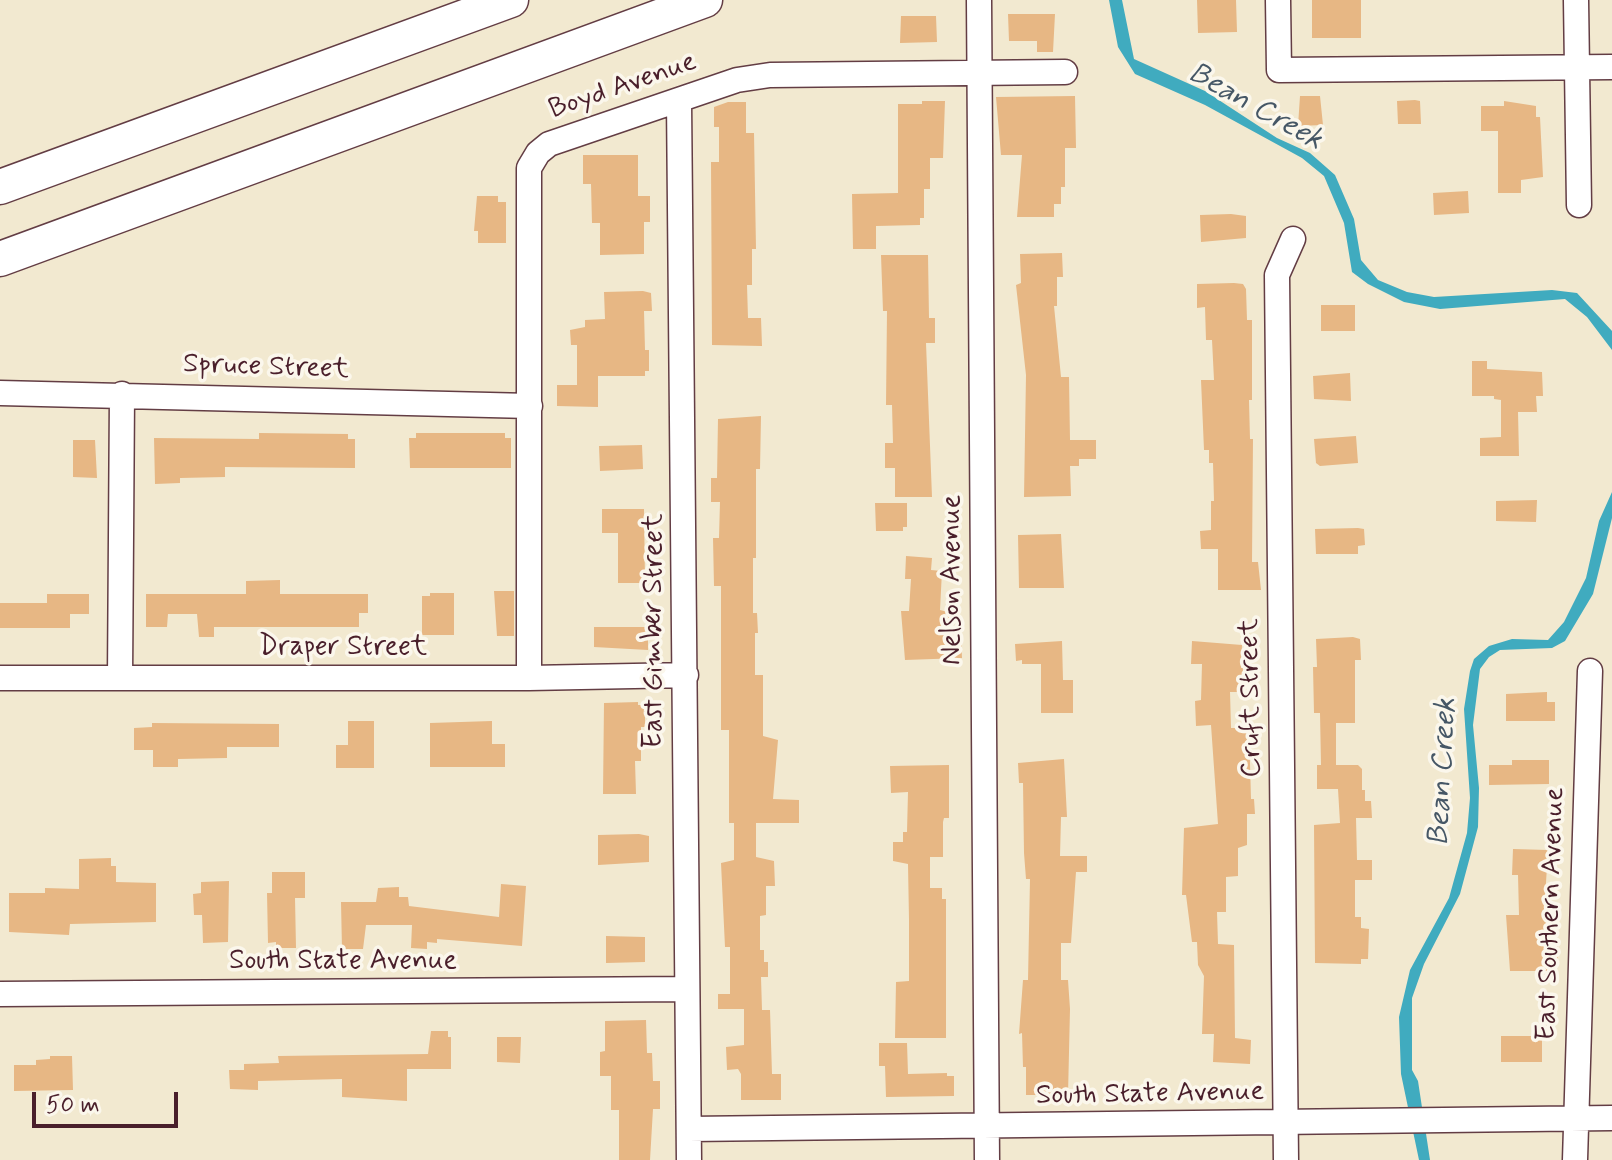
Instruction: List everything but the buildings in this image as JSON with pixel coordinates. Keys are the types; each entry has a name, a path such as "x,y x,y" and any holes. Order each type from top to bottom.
{"highway":[{"path":"0,187 511,0"},
{"path":"0,259 705,0"}],"street":[{"name":"Nelson Avenue","path":"979,0 987,1160"},
{"path":"1278,0 1279,70 1612,67"},
{"path":"1576,0 1579,205"},
{"name":"Boyd Avenue","path":"529,678 529,168 549,144 679,101 697,91 770,75 1065,72"},
{"name":"East Gimber Street","path":"679,101 689,1160"},
{"name":"Cruft Street","path":"1286,1160 1277,275 1293,239"},
{"name":"Spruce Street","path":"0,393 530,406"},
{"path":"120,678 122,394"},
{"name":"East Southern Avenue","path":"1575,1160 1590,671"},
{"name":"Draper Street","path":"0,678 686,675"},
{"name":"South State Avenue","path":"0,994 687,989"},
{"name":"South State Avenue","path":"689,1129 1612,1118"}],"water":[{"name":"Bean Creek","path":"1109,0 1122,0 1134,59 1205,91 1277,138 1310,153 1335,175 1354,219 1361,260 1378,280 1407,292 1434,297 1552,290 1577,293 1612,331 1612,350 1587,317 1565,299 1440,309 1404,302 1368,284 1352,272 1344,223 1324,176 1302,158 1205,105 1135,74 1118,47"},
{"name":"Bean Creek","path":"1612,492 1612,518 1593,594 1565,641 1552,648 1500,650 1489,657 1480,669 1473,725 1479,788 1478,827 1460,894 1424,964 1412,998 1412,1070 1418,1081 1430,1160 1419,1160 1401,1074 1399,1017 1410,970 1449,898 1467,833 1470,798 1464,709 1470,671 1474,659 1489,646 1512,639 1548,640 1564,622 1586,578 1599,521"}]}
